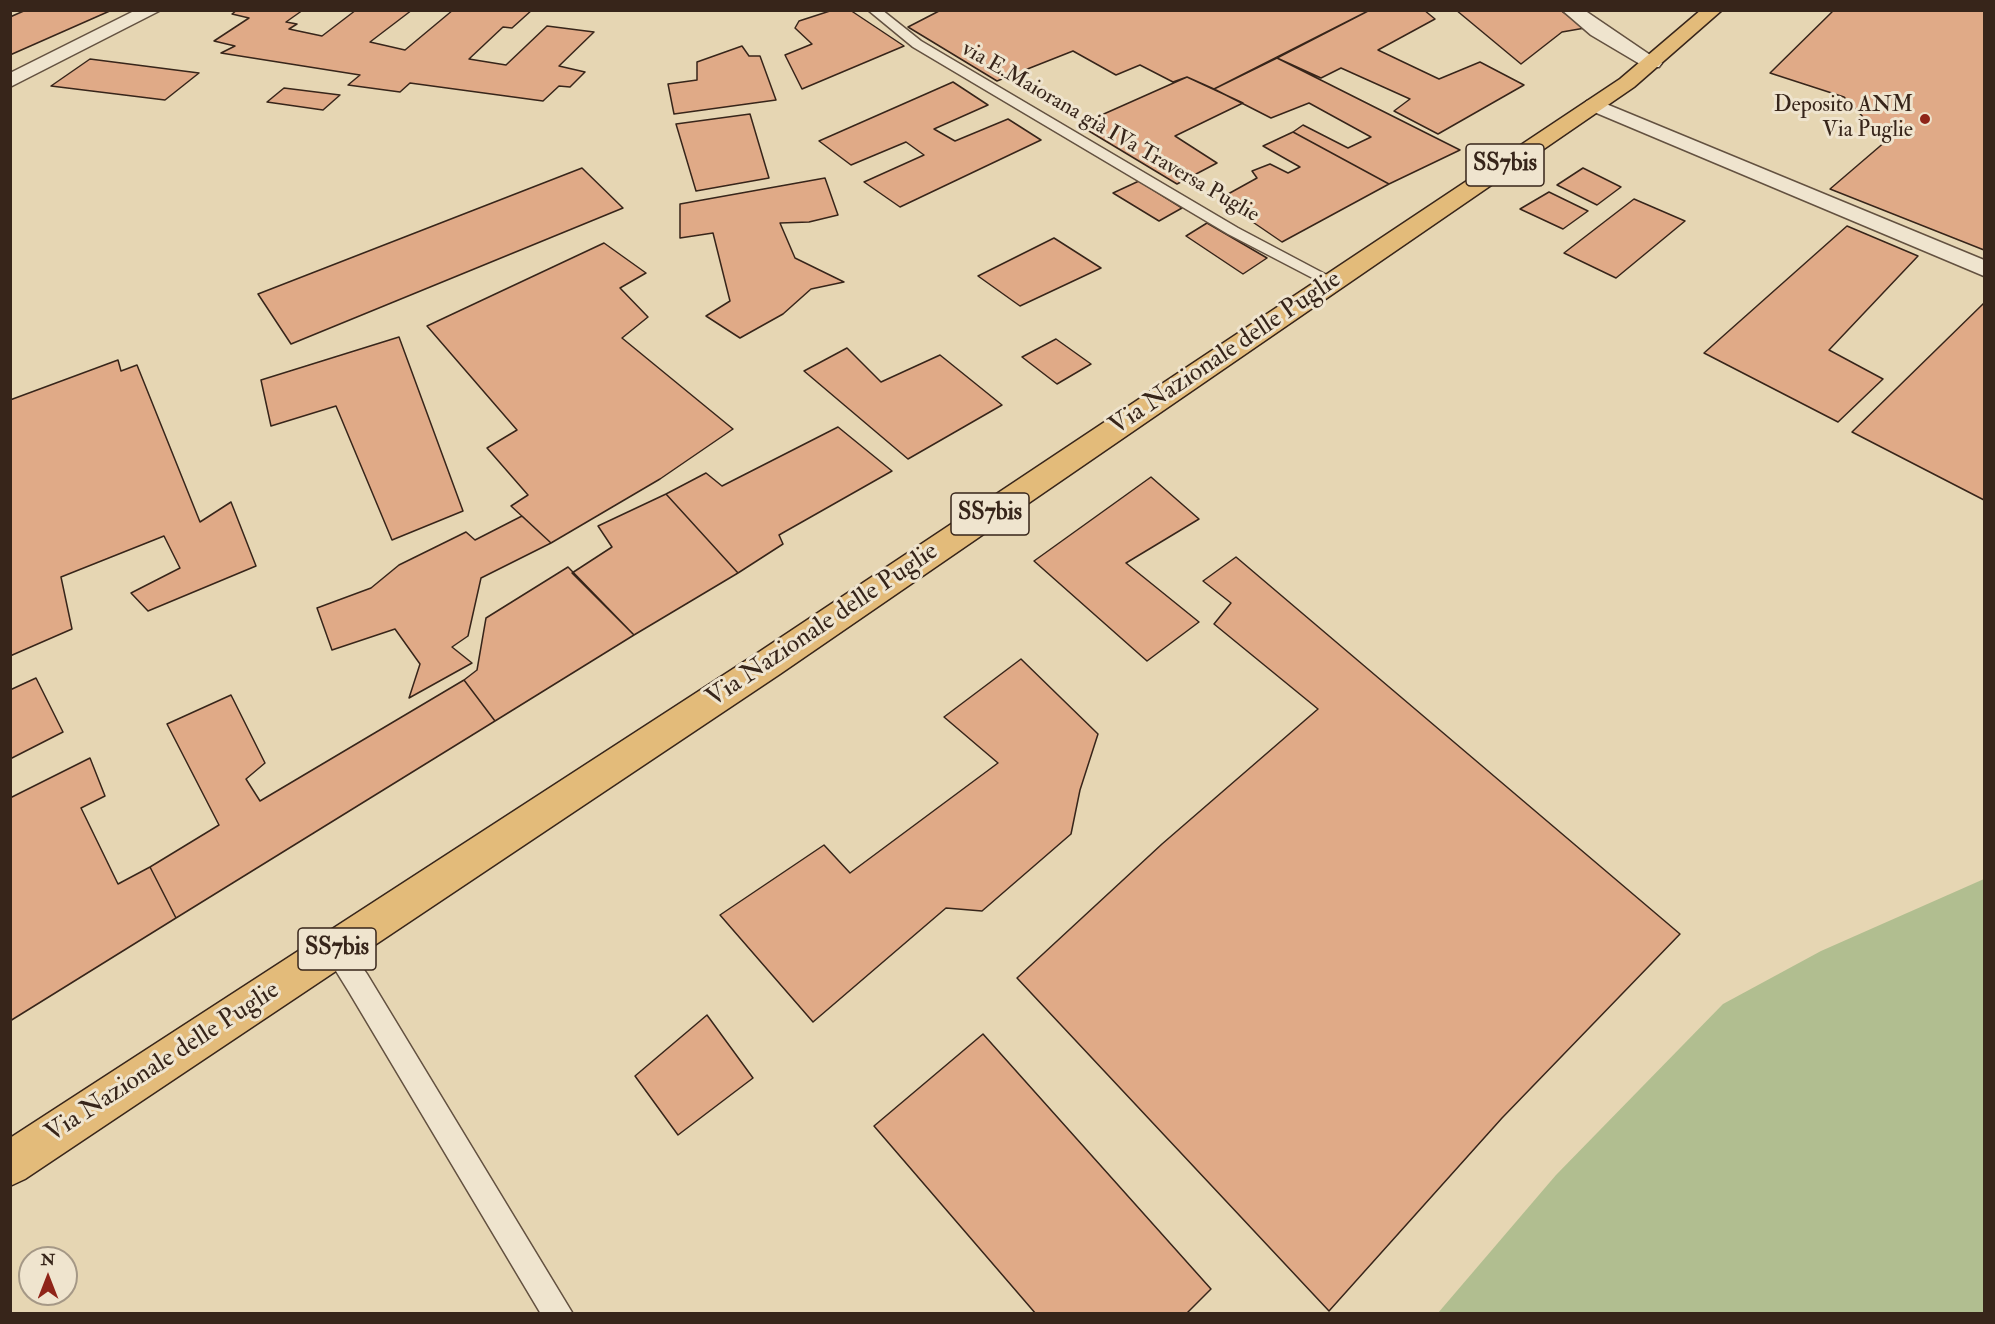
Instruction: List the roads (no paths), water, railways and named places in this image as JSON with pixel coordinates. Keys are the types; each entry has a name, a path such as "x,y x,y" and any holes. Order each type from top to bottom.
{"main road":[{"name":"Via Nazionale delle Puglie","path":"10,1164 759,671 1594,105 1652,63 1713,10"}],"street":[{"path":"10,81 152,10"},
{"path":"1571,10 1598,31 1652,63"},
{"path":"1594,105 1984,269"}],"lane":[{"name":"via E.Maiorana già IVa Traversa Puglie","path":"874,10 917,45 1233,231 1332,282"},
{"path":"335,950 358,983 558,1314"}],"place":[{"name":"Deposito ANM Via Puglie","path":"1925,119"}]}
